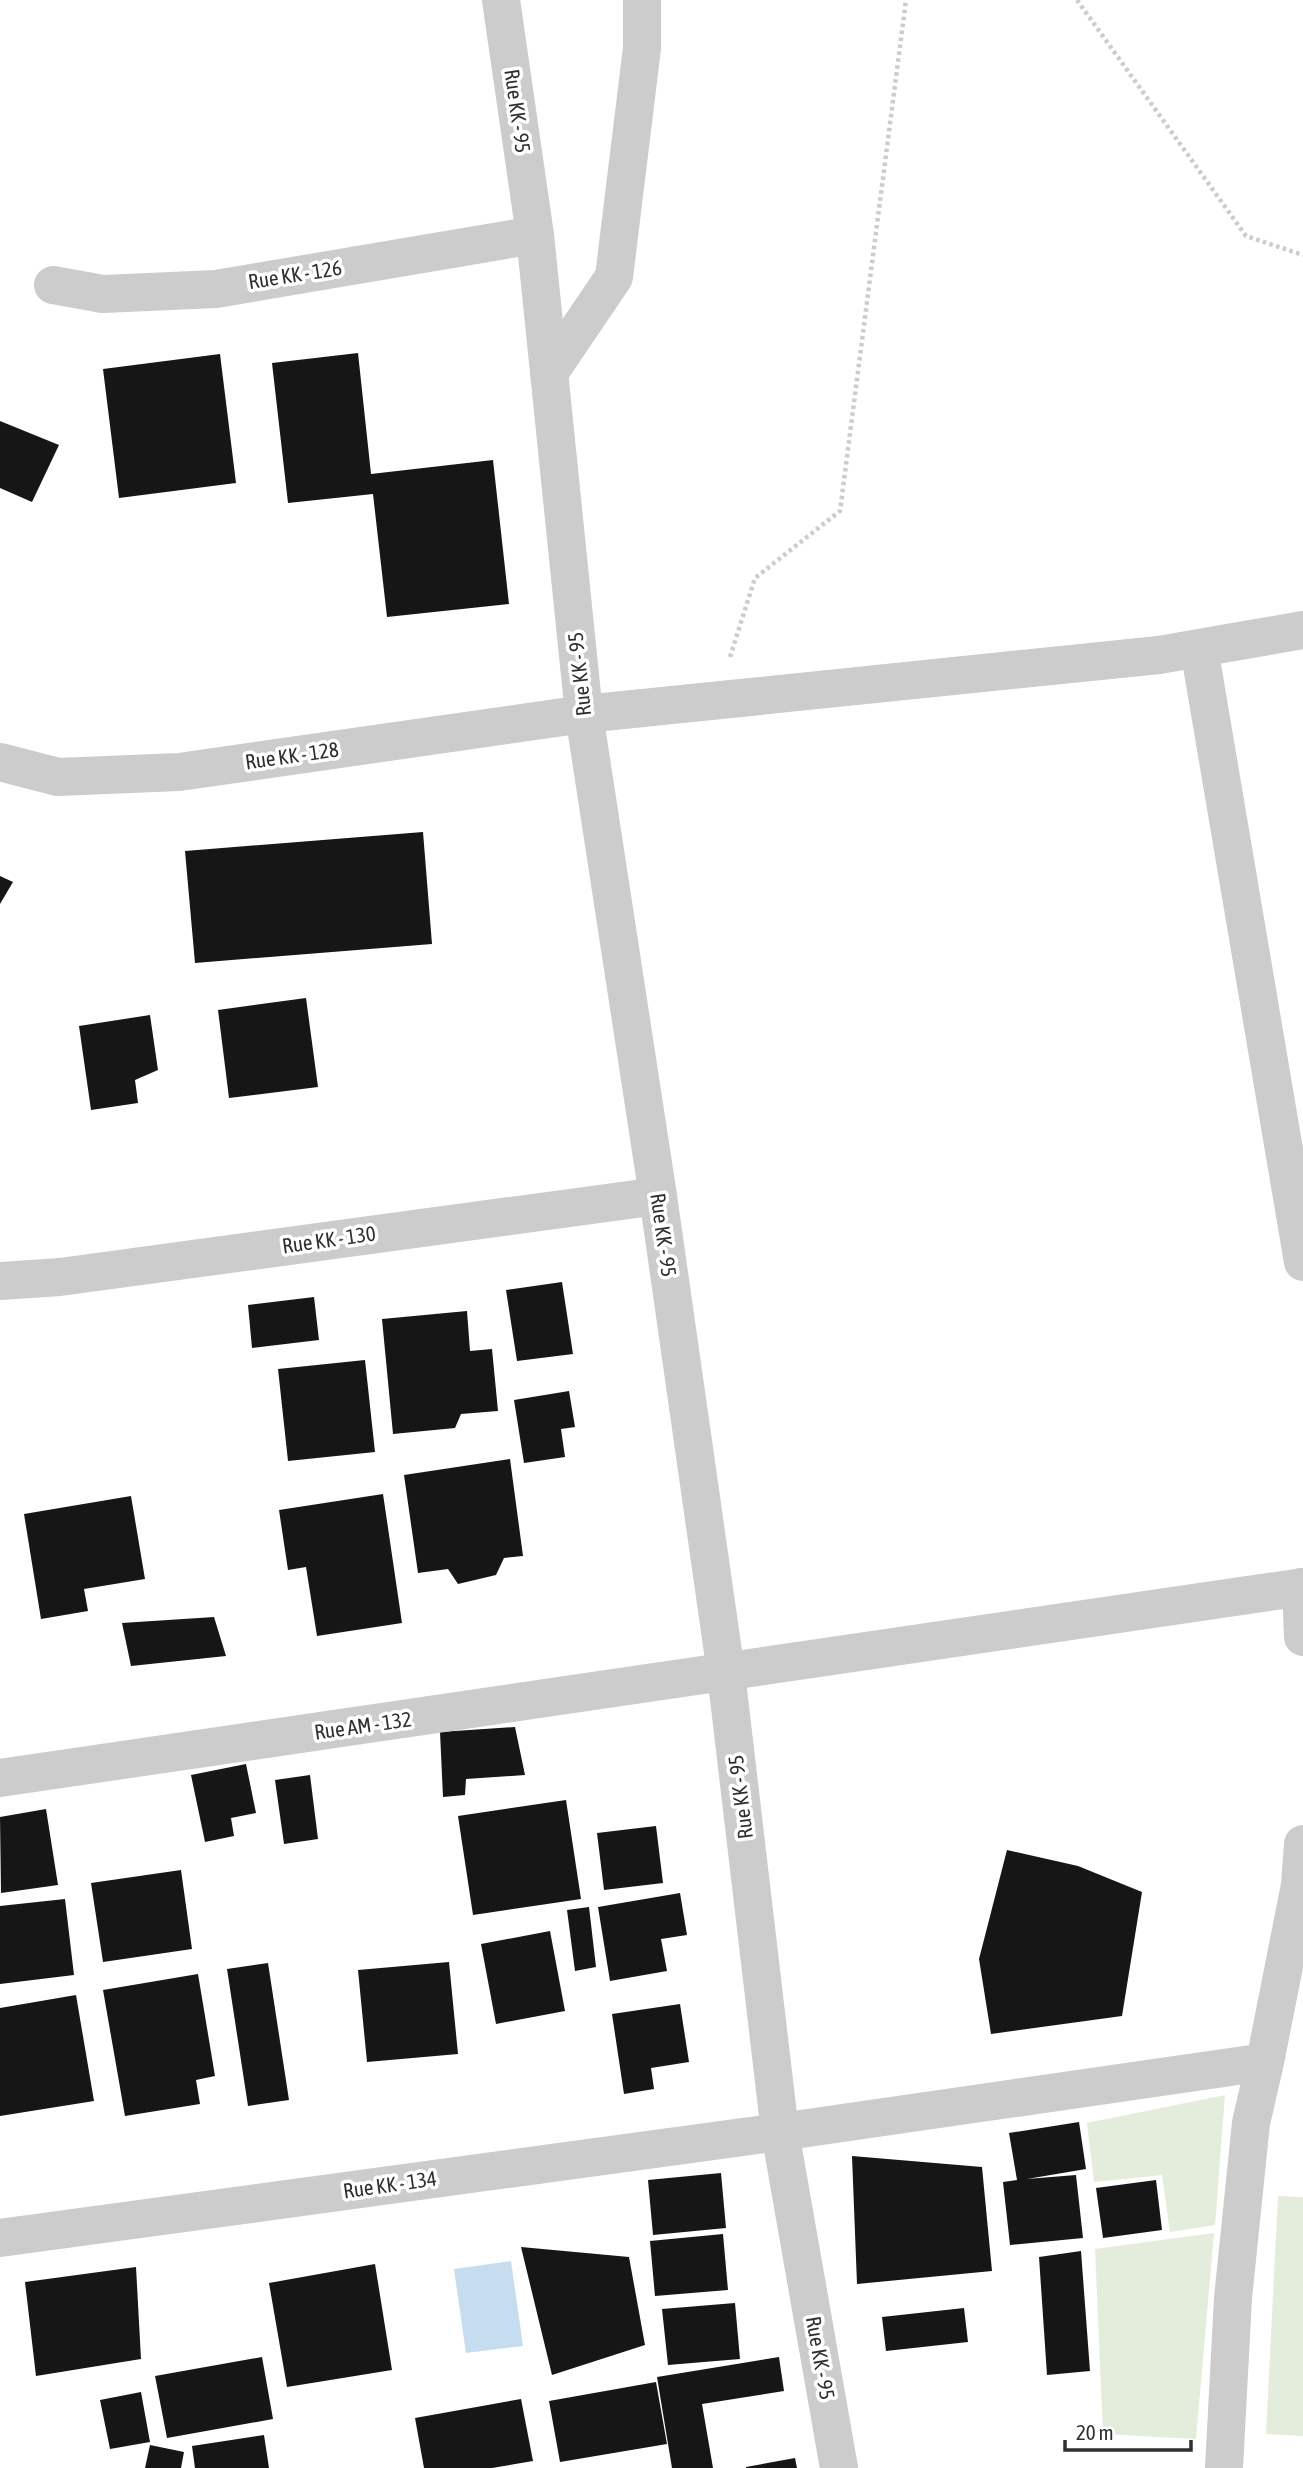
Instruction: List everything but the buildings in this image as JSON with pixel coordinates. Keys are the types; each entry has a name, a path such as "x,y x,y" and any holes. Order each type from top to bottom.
{"street":[{"name":"Rue KK - 95","path":"501,0 535,235 583,714 658,1196 726,1673 780,2132 839,2468"},
{"path":"549,373 614,276 642,48 642,0"},
{"name":"Rue KK - 126","path":"53,285 103,295 215,289 535,235"},
{"name":"Rue KK - 128","path":"0,762 58,777 178,772 583,714 1159,655 1303,630"},
{"path":"1199,648 1303,1262"},
{"name":"Rue KK - 130","path":"0,1281 73,1275 658,1196"},
{"path":"1302,1587 1303,1637"},
{"name":"Rue AM - 132","path":"0,1778 1302,1587"},
{"path":"1224,2468 1233,2298 1251,2123 1300,1885 1303,1844"},
{"name":"Rue KK - 134","path":"0,2238 780,2132 1265,2062"}],"path":[{"path":"716,701 755,578 840,511 906,0"},
{"path":"1077,0 1246,236 1303,254"}],"green space":[{"path":"1225,2095 1215,2225 1170,2232 1162,2175 1094,2182 1087,2123"},
{"path":"1278,2196 1303,2197 1303,2436 1266,2434"},
{"path":"1214,2233 1196,2439 1103,2434 1095,2249"}],"water":[{"path":"511,2261 523,2346 466,2353 454,2269"}]}
